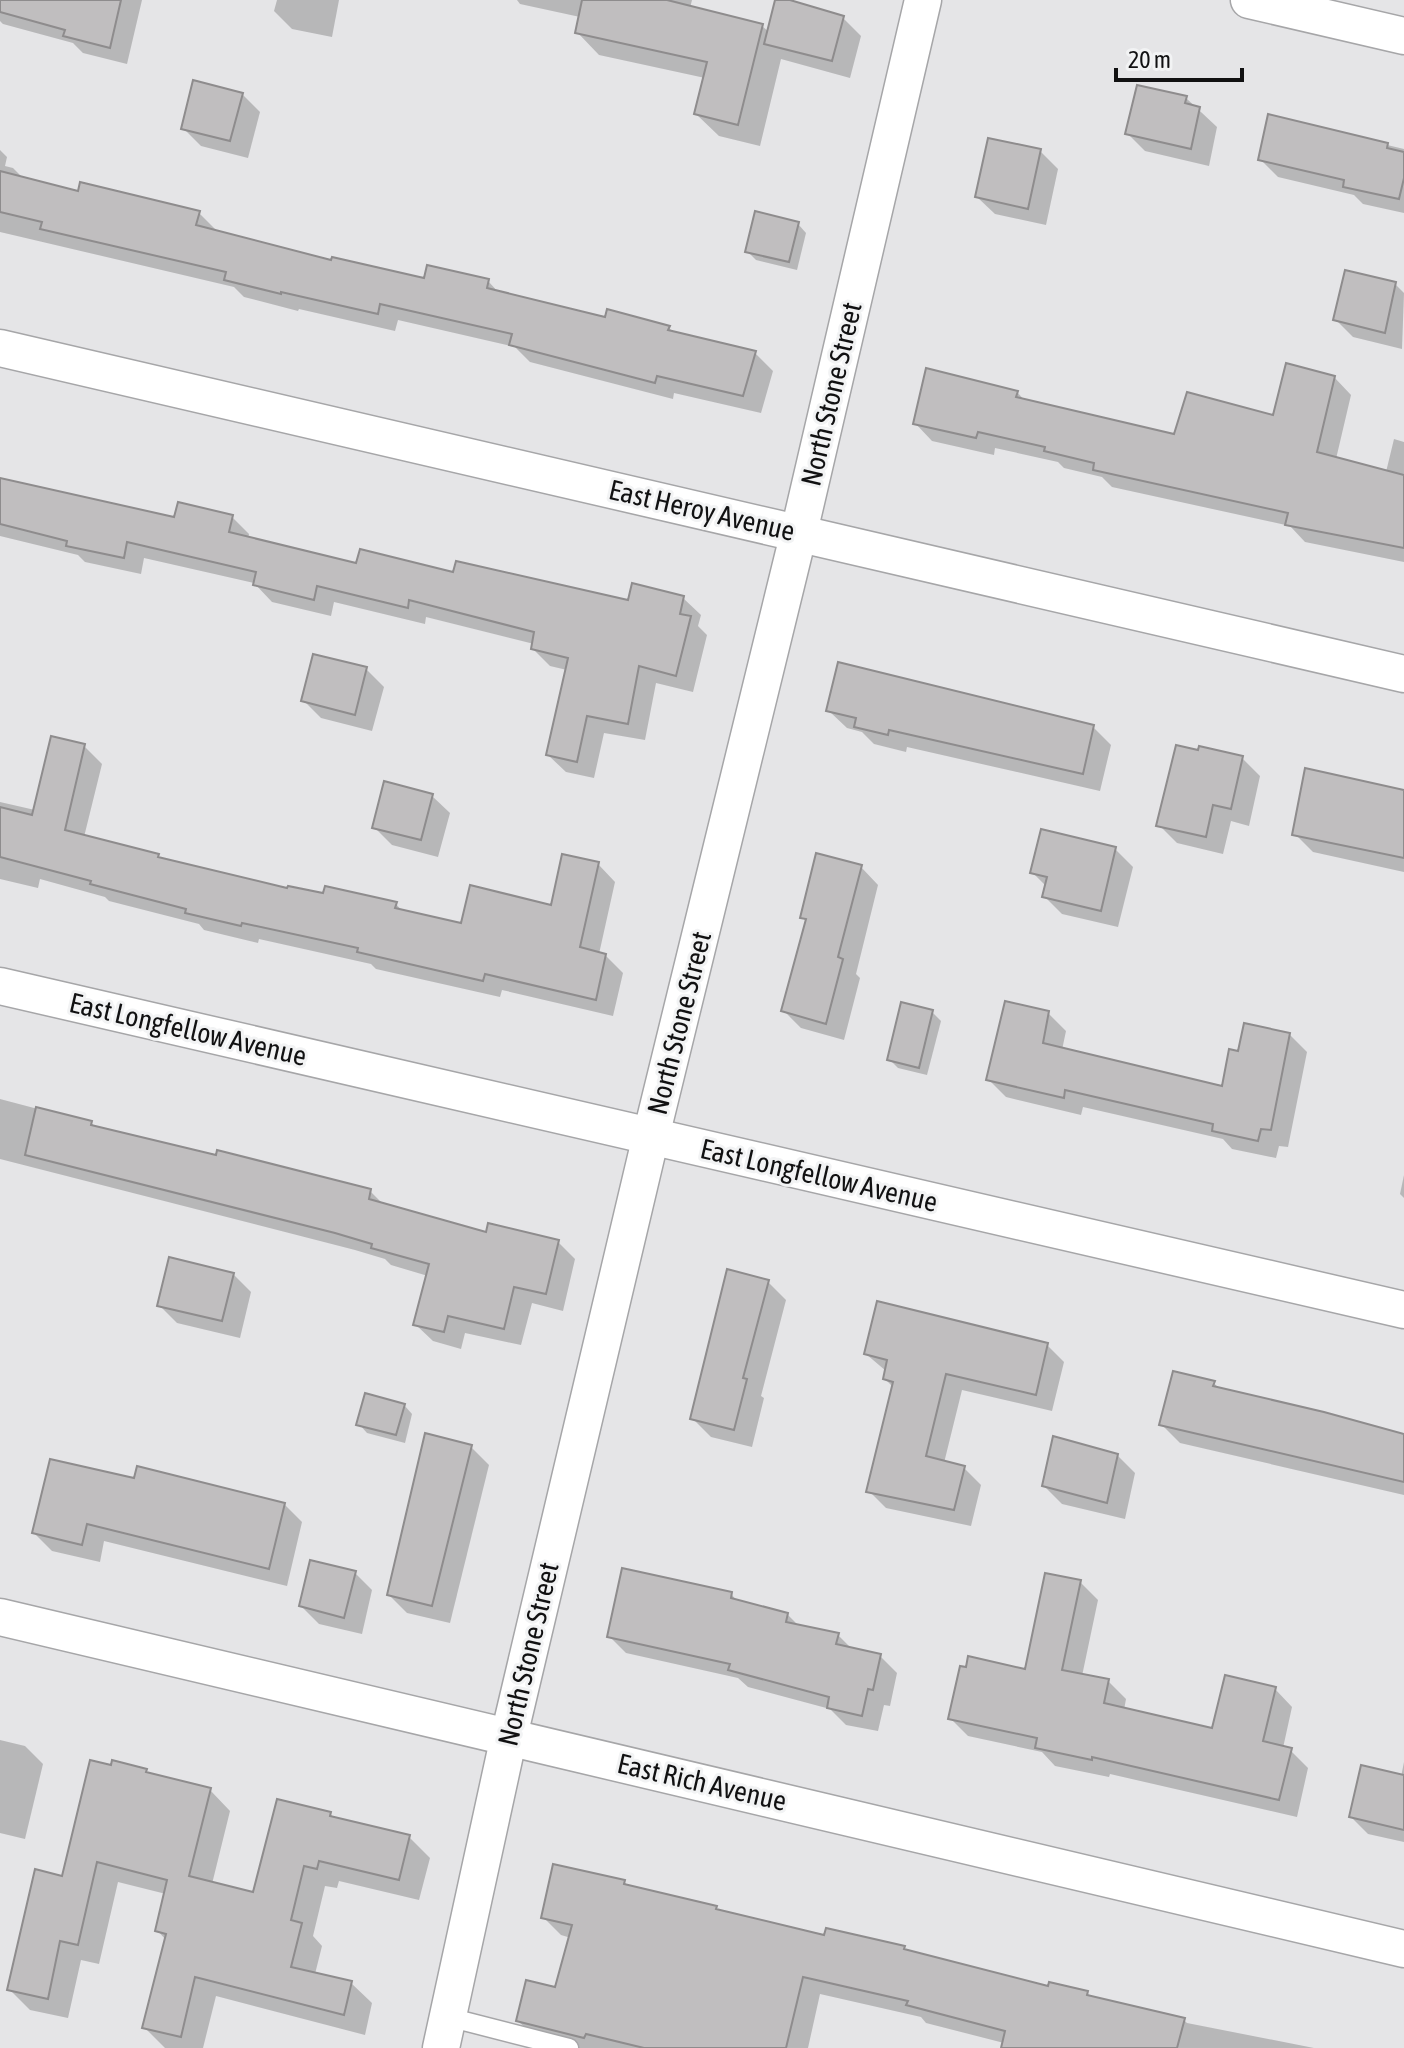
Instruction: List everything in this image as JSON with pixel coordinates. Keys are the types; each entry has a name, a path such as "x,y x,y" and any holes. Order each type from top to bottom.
{"street":[{"name":"North Stone Street","path":"444,2032 509,1736 651,1136 799,532 923,0"},
{"path":"1249,0 1404,36"},
{"name":"East Heroy Avenue","path":"0,348 1404,674"},
{"name":"East Longfellow Avenue","path":"0,986 1404,1310"},
{"name":"East Rich Avenue","path":"0,1617 1404,1949"}],"lane":[{"path":"444,2032 569,2048"}],"building":[{"path":"0,0 121,0 110,48 63,36 65,30 0,12"},
{"path":"582,0 667,0 763,24 738,125 694,114 707,62 575,33"},
{"path":"775,0 790,0 844,16 832,61 764,44"},
{"path":"193,80 243,93 230,141 181,129"},
{"path":"1137,85 1187,96 1185,103 1200,107 1191,149 1125,134"},
{"path":"1268,114 1388,143 1387,148 1404,152 1404,178 1399,199 1343,187 1344,180 1258,160"},
{"path":"988,138 1041,149 1028,209 975,197"},
{"path":"0,171 78,191 80,182 200,211 196,225 331,260 332,257 424,278 427,265 489,279 487,288 605,317 607,309 670,326 668,330 756,351 743,396 657,376 655,383 509,345 512,334 380,304 378,314 281,294 224,280 226,272 40,229 42,222 0,212"},
{"path":"755,211 799,222 789,262 745,252"},
{"path":"1345,270 1396,282 1385,333 1333,320"},
{"path":"1286,363 1335,376 1317,452 1404,475 1404,548 1285,525 1288,513 1093,470 1094,463 1044,451 1045,447 978,432 976,438 913,424 926,368 1018,391 1016,397 1174,434 1187,392 1273,415"},
{"path":"0,478 174,517 178,502 233,515 229,532 356,563 360,549 453,572 456,561 628,600 632,583 684,596 680,614 691,616 676,676 639,666 628,724 587,716 577,762 546,755 568,658 531,649 534,632 409,600 408,608 317,586 314,600 253,585 256,572 127,542 124,558 66,546 67,541 0,524"},
{"path":"313,654 367,667 355,715 301,701"},
{"path":"838,662 1094,725 1083,774 889,730 888,735 854,727 856,718 826,711"},
{"path":"51,736 85,744 65,830 159,854 158,857 287,888 323,893 325,886 397,902 395,908 461,923 470,885 551,905 562,854 599,862 580,947 606,954 596,1000 485,974 483,981 357,952 358,948 185,913 186,909 0,857 0,807 32,815"},
{"path":"1176,745 1198,750 1199,746 1243,756 1231,809 1213,805 1206,837 1156,826"},
{"path":"1305,768 1404,790 1404,858 1292,835"},
{"path":"384,781 433,794 421,840 372,828"},
{"path":"1041,829 1116,847 1101,911 1042,897 1047,877 1030,873"},
{"path":"816,853 862,865 838,957 843,959 826,1024 781,1011 806,919 800,918"},
{"path":"1005,1001 1049,1011 1043,1043 1222,1086 1229,1049 1238,1051 1244,1023 1290,1033 1271,1130 1261,1129 1258,1141 1212,1131 1213,1124 1065,1090 1064,1098 986,1080"},
{"path":"901,1002 933,1010 919,1068 887,1060"},
{"path":"36,1107 92,1121 91,1125 216,1155 217,1150 371,1189 369,1199 486,1232 488,1223 559,1240 546,1294 514,1287 504,1329 448,1316 444,1332 413,1325 429,1264 371,1248 372,1244 335,1233 25,1155"},
{"path":"169,1257 234,1273 222,1321 157,1306"},
{"path":"727,1269 769,1280 743,1378 747,1379 734,1430 690,1419"},
{"path":"877,1301 1048,1343 1036,1395 946,1374 926,1456 965,1466 954,1510 866,1492 893,1382 883,1379 887,1360 864,1354"},
{"path":"1173,1371 1215,1381 1213,1386 1404,1434 1404,1482 1159,1425"},
{"path":"365,1393 405,1404 396,1435 356,1425"},
{"path":"425,1433 472,1445 432,1606 387,1595"},
{"path":"1053,1436 1118,1454 1107,1503 1042,1486"},
{"path":"50,1459 134,1478 137,1466 285,1503 269,1569 87,1524 82,1545 32,1533"},
{"path":"310,1560 356,1571 344,1618 299,1606"},
{"path":"622,1568 732,1592 731,1598 788,1613 786,1622 839,1633 836,1644 881,1654 873,1690 868,1689 862,1716 827,1708 829,1697 728,1670 730,1664 607,1637"},
{"path":"1045,1573 1081,1580 1062,1670 1109,1679 1104,1703 1212,1728 1225,1675 1276,1687 1263,1741 1292,1748 1279,1800 1092,1757 1092,1760 1035,1748 1037,1738 948,1719 960,1666 966,1667 968,1656 1025,1669"},
{"path":"90,1760 111,1765 112,1760 211,1788 189,1876 253,1892 277,1799 331,1812 330,1816 410,1835 399,1880 319,1861 317,1869 304,1866 291,1920 302,1923 291,1967 352,1981 344,2015 195,1977 181,2037 142,2028 166,1934 155,1931 167,1880 97,1862 78,1945 60,1941 48,1999 7,1990 35,1869 62,1876"},
{"path":"1361,1765 1404,1775 1404,1830 1349,1817"},
{"path":"553,1864 625,1880 624,1884 717,1906 716,1909 824,1935 826,1928 905,1946 904,1949 1048,1986 1049,1982 1088,1991 1087,1995 1185,2018 1177,2048 1001,2048 1005,2031 906,2005 908,2001 803,1977 786,2048 644,2048 586,2034 584,2038 516,2021 526,1980 555,1987 572,1925 541,1918"}]}
